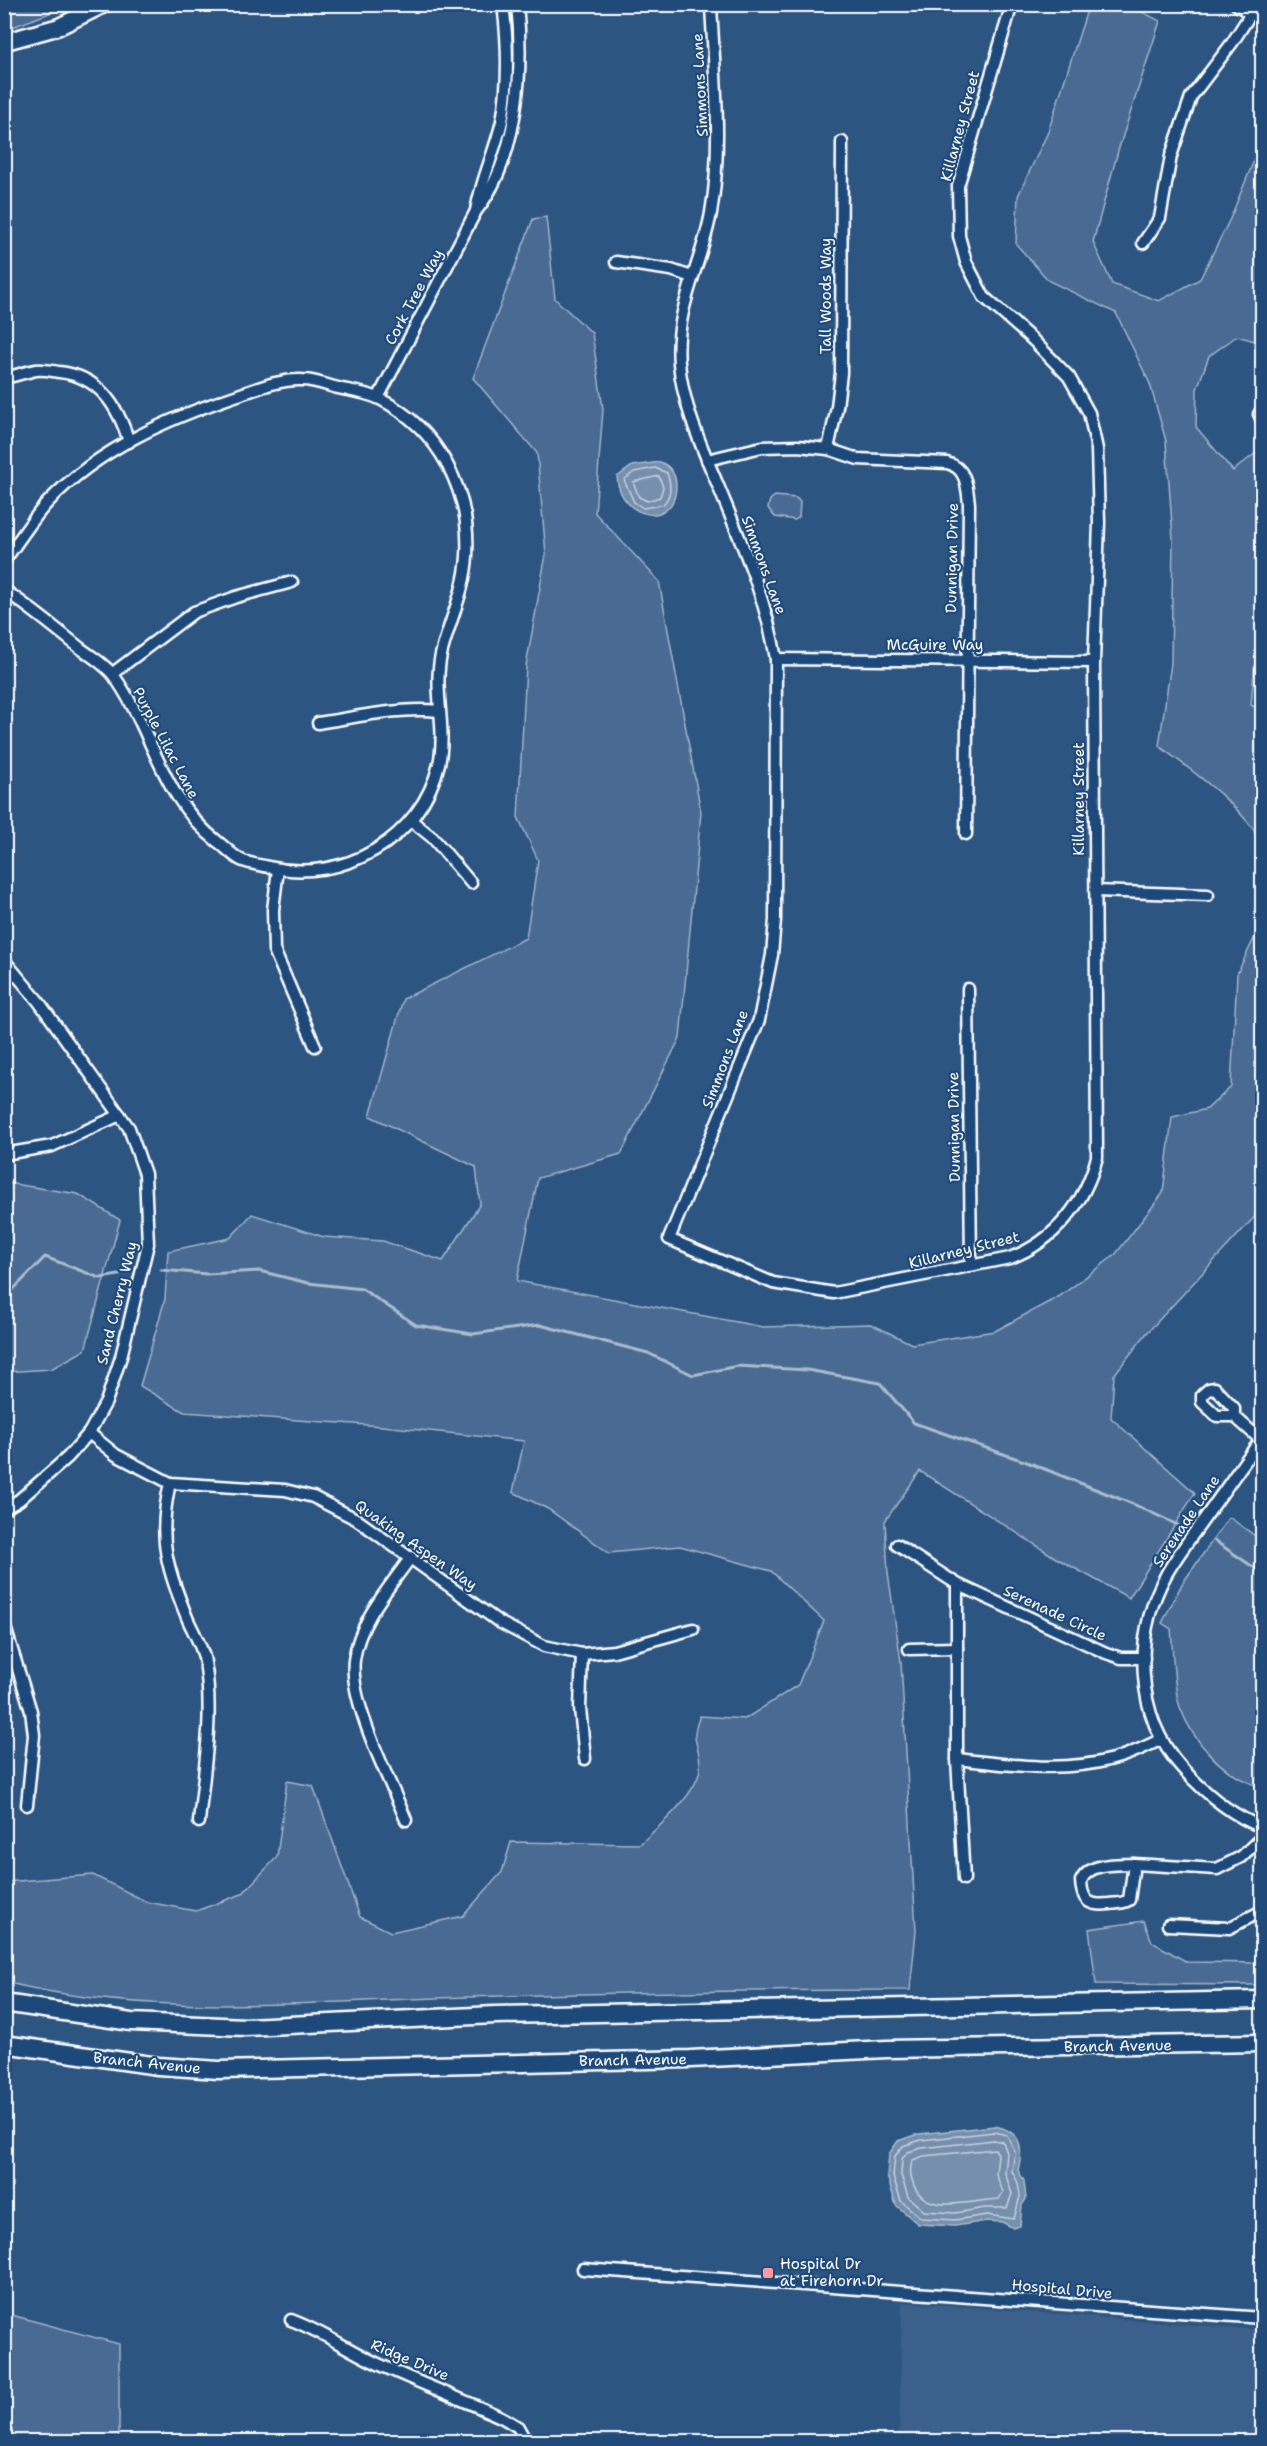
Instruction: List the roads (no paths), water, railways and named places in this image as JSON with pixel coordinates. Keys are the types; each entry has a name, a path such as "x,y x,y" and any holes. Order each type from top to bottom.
{"highway":[{"path":"4,2003 131,2022 245,2027 495,2014 1263,2000"},
{"name":"Branch Avenue","path":"4,2044 158,2066 219,2070 690,2059 887,2049 1101,2048 1263,2043"}],"main road":[{"path":"4,42 58,27 105,4"}],"street":[{"name":"Cork Tree Way","path":"476,211 479,189 502,120 506,82 502,4"},
{"name":"Cork Tree Way","path":"378,398 476,211 489,195 504,157 513,122 520,45 517,4"},
{"name":"Simmons Lane","path":"669,1239 759,1020 772,955 776,659 770,624 758,583 685,405 679,361 681,319 711,215 718,158 711,4"},
{"name":"Killarney Street","path":"669,1239 773,1283 834,1293 1010,1258 1040,1243 1062,1224 1075,1207 1094,1170 1098,1147 1094,662 1099,471 1089,413 1059,365 984,297 966,262 958,236 958,186 1012,4"},
{"path":"1236,4 1250,14"},
{"path":"1143,243 1160,218 1172,156 1191,97 1232,43 1257,4"},
{"name":"Tall Woods Way","path":"828,449 841,373 842,142"},
{"path":"616,262 671,270 692,277"},
{"path":"4,378 38,369 66,372 89,381 105,392 122,418 129,442"},
{"path":"4,561 49,501 107,453 188,412 273,383 303,380 378,398"},
{"name":"Purple Lilac Lane","path":"4,590 112,673 182,807 202,830 242,860 278,869 304,870 337,867 362,858 398,835 412,821 433,785 440,762 441,741 438,711 441,655 464,585 468,554 461,492 450,469 429,438 414,422 378,398"},
{"name":"Dunnigan Drive","path":"707,460 762,447 798,446 828,449 858,459 947,463 954,465 962,472 967,483 969,504 966,834"},
{"path":"112,673 194,612 236,597 292,582"},
{"name":"McGuire Way","path":"776,659 1094,662"},
{"path":"318,723 383,712 421,709 438,711"},
{"path":"412,821 433,838 471,883"},
{"path":"278,869 273,910 274,950 315,1046"},
{"path":"1095,891 1208,895"},
{"name":"Sand Cherry Way","path":"4,960 39,1002 129,1128 145,1174 148,1244 121,1357 106,1402 89,1433 68,1457 19,1500 4,1509"},
{"name":"Dunnigan Drive","path":"968,989 971,1265"},
{"path":"4,1154 52,1146 120,1115"},
{"path":"1234,1416 1262,1439"},
{"name":"Quaking Aspen Way","path":"89,1433 116,1455 170,1483 285,1490 313,1497 356,1519 499,1622 544,1646 582,1654 614,1651 693,1629"},
{"name":"Serenade Lane","path":"1262,1439 1167,1573 1150,1615 1143,1658 1147,1700 1160,1740 1169,1754 1201,1788 1246,1821 1263,1827"},
{"path":"170,1483 164,1510 164,1546 172,1581 205,1660 209,1712 199,1822"},
{"name":"Serenade Circle","path":"897,1545 957,1584 1106,1653 1121,1658 1143,1658"},
{"path":"406,1820 364,1719 355,1684 354,1661 370,1616 411,1557"},
{"path":"957,1584 957,1759 964,1879"},
{"path":"4,1624 22,1675 34,1735 27,1805"},
{"path":"909,1649 957,1648"},
{"path":"582,1654 580,1708 585,1759"},
{"path":"957,1759 1014,1767 1068,1766 1110,1760 1160,1740"},
{"path":"1134,1864 1129,1900 1100,1905 1090,1904 1085,1900 1081,1881 1088,1872 1104,1865 1134,1864 1217,1869 1241,1857 1263,1837"},
{"path":"1168,1925 1229,1928 1263,1911"},
{"name":"Hospital Drive","path":"583,2269 798,2283 859,2291 1263,2318"},
{"name":"Ridge Drive","path":"291,2320 320,2331 343,2347 476,2405 518,2427 526,2442"}],"water":[{"path":"660,462 671,470 674,476 676,483 674,498 668,508 659,513 648,514 638,511 620,492 617,477 632,466"},
{"path":"995,2126 1010,2132 1019,2141 1021,2154 1018,2170 1024,2181 1026,2199 1022,2205 1020,2226 1013,2228 1002,2222 987,2221 955,2226 918,2224 896,2205 887,2176 889,2154 898,2141 919,2134"}],"waterway":[{"path":"4,1299 45,1257 100,1278 119,1275"},
{"path":"161,1270 207,1274 259,1271 308,1283 362,1289 416,1325 473,1334 540,1325 648,1353 693,1375 738,1366 807,1370 880,1383 914,1423 1027,1462 1133,1504 1178,1525"},
{"path":"1215,1541 1262,1573"}],"place":[{"name":"Hospital Dr at Firehorn Dr","path":"768,2273"}]}
